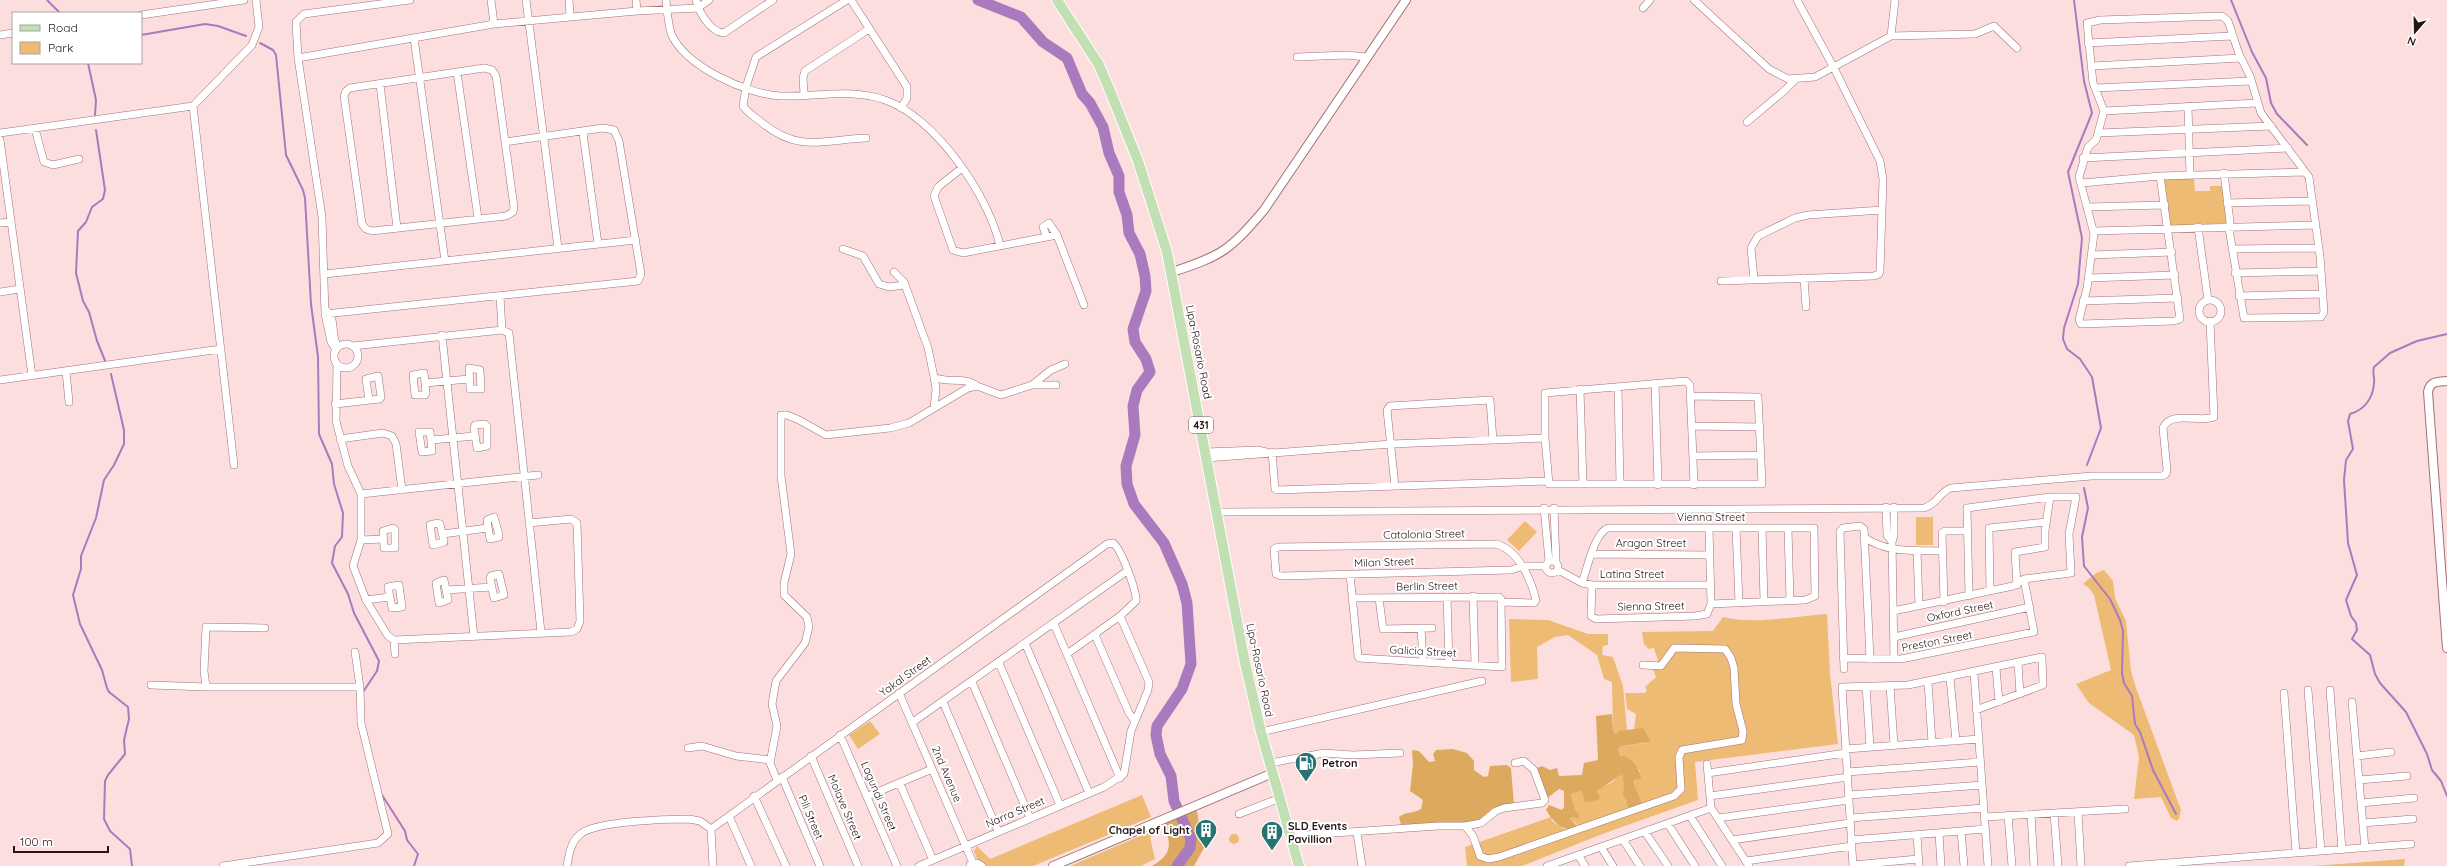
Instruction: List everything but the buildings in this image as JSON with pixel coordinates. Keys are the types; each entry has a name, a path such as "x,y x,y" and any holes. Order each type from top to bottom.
{"main road":[{"name":"Lipa-Rosario Road","path":"1057,0 1099,65 1110,91 1138,161 1172,272 1245,663 1261,732 1299,866"}],"street":[{"path":"142,15 244,0"},
{"path":"0,134 193,106 254,41 259,27 256,0"},
{"path":"410,0 304,14 296,22 295,29 322,217 327,312 337,348 334,357 337,364 335,404 340,439 348,466 361,494 361,540 353,566 366,600 388,636 394,640 474,637 540,632 570,632 578,629 580,621 578,522 571,519 529,523"},
{"path":"491,0 494,24"},
{"path":"569,0 570,16"},
{"path":"636,0 637,11"},
{"path":"666,0 671,33 684,53 710,72 764,94 780,96 804,94 862,95 886,100 901,108 929,128 962,168 996,226 1000,246"},
{"path":"696,0 698,8 715,30 724,33 773,0"},
{"path":"298,58 494,24 570,16 698,8 709,0"},
{"path":"847,0 761,53 753,62 742,101 745,109 777,135 790,141 814,142 866,138"},
{"path":"851,0 907,87 907,98 901,108"},
{"path":"1172,272 1211,259 1239,239 1264,210 1353,81 1366,57 1406,0"},
{"path":"1643,8 1650,0"},
{"path":"1694,0 1769,68 1788,79 1815,77 1891,36 1975,34 1994,26 2017,48"},
{"path":"1721,281 1879,274 1884,179 1880,161 1834,68 1797,0"},
{"path":"1891,36 1895,0"},
{"path":"524,1 558,248"},
{"path":"2160,176 2172,252 2180,319 2174,321 2081,324 2079,320 2089,278 2093,231 2082,183 2079,177 2083,158 2088,147 2096,142 2104,111 2095,88 2088,43 2087,24 2108,19 2216,14 2222,16 2228,21 2232,36 2252,81 2257,104 2310,180 2321,271 2324,312 2322,317 2244,318 2238,296 2224,173"},
{"path":"804,94 802,78 805,71 869,29"},
{"path":"0,35 12,33"},
{"path":"2088,43 2232,36"},
{"path":"414,38 446,261"},
{"path":"1297,57 1347,55 1366,57"},
{"path":"2092,66 2241,58"},
{"path":"484,68 494,72 514,210 506,216 440,222 372,231 366,229 362,224 344,96 346,91 350,88 419,77 484,68"},
{"path":"457,72 478,218"},
{"path":"1747,122 1796,79"},
{"path":"2095,88 2252,81"},
{"path":"380,84 397,228"},
{"path":"2104,111 2257,104"},
{"path":"193,106 234,465"},
{"path":"2188,106 2190,175"},
{"path":"2098,133 2271,126"},
{"path":"327,312 635,282 640,279 641,274 636,240 617,136 614,130 603,128 583,133 505,142"},
{"path":"35,129 44,162 52,165 79,159"},
{"path":"583,133 598,244"},
{"path":"0,140 32,376"},
{"path":"2083,158 2288,148"},
{"path":"962,168 938,187 934,196 953,250 963,253 1046,235 1057,235"},
{"path":"2082,183 2160,176 2224,173 2305,172"},
{"path":"2227,203 2312,201"},
{"path":"2088,207 2165,205"},
{"path":"1754,279 1751,248 1758,236 1795,218 1808,215 1882,210"},
{"path":"0,223 11,222"},
{"path":"1046,235 1043,227 1049,223 1052,225 1057,235 1084,305"},
{"path":"2093,231 2229,226 2316,225"},
{"path":"2198,227 2208,300"},
{"path":"325,274 636,240"},
{"path":"2232,249 2318,248"},
{"path":"843,249 862,256 880,284 889,287 904,286"},
{"path":"2092,255 2172,252"},
{"path":"2235,272 2321,271"},
{"path":"894,272 904,286 928,348 936,389 934,408"},
{"path":"2089,278 2175,275"},
{"path":"1804,278 1806,307"},
{"path":"0,292 20,289"},
{"path":"2238,296 2322,294"},
{"path":"500,296 502,330"},
{"path":"2083,301 2178,298"},
{"path":"2208,300 2217,303 2220,310 2219,316 2210,321 2202,318 2199,313 2200,305 2208,300"},
{"path":"1217,512 1544,508 1929,506 1937,502 1943,492 1951,488 2092,476 2162,476 2166,474 2163,428 2166,422 2171,418 2206,420 2214,417 2210,321"},
{"path":"337,348 346,344 353,346 442,335 502,330 511,336 540,632"},
{"path":"442,335 474,637"},
{"path":"337,364 349,368 356,364 358,352 353,346"},
{"path":"0,380 220,349"},
{"path":"1032,386 1051,370 1065,364"},
{"path":"66,371 69,402"},
{"path":"934,377 939,380 962,380 1001,395 1032,386 1056,385"},
{"path":"425,383 469,379"},
{"path":"1547,481 1544,394 1580,389 1686,381 1689,383 1690,396 1694,485"},
{"path":"2447,381 2434,382 2429,386 2428,392 2444,567 2447,648"},
{"path":"1655,383 1658,485"},
{"path":"688,748 702,746 736,756 770,760 777,726 772,701 776,681 805,644 809,627 807,617 784,595 784,583 792,554 781,476 781,415 787,415 799,420 820,434 835,435 890,428 909,423 968,388 977,386"},
{"path":"1618,386 1620,484"},
{"path":"1580,389 1583,484"},
{"path":"1269,452 1276,490 1547,481 1551,485 1760,485 1760,400 1757,396 1690,396"},
{"path":"335,404 369,400"},
{"path":"1395,486 1388,410 1390,406 1488,400 1491,402 1493,440"},
{"path":"1692,426 1760,427"},
{"path":"340,439 383,433 392,436 396,444 402,490"},
{"path":"432,440 474,436"},
{"path":"1206,455 1258,455 1269,452 1391,444 1545,438"},
{"path":"1693,456 1761,455"},
{"path":"361,494 538,475"},
{"path":"2017,585 2015,552 2045,547 2046,522 2050,496"},
{"path":"1894,611 1944,602 1969,596 1990,590 2017,585 2024,579 2071,573 2069,534 2077,498 2074,496 2050,496 1969,507 1966,511 1966,531 1969,596"},
{"path":"1890,507 1894,536 1892,546 1894,659"},
{"path":"1544,508 1550,563 1558,570"},
{"path":"1550,563 1556,534 1554,508"},
{"path":"1545,520 1555,519"},
{"path":"1990,590 1989,528 2046,522"},
{"path":"1844,669 1840,530 1860,526 1864,528 1870,659"},
{"path":"443,534 463,530 487,528"},
{"name":"Vienna Street","path":"1592,554 1602,531 1608,528 1814,528"},
{"path":"1709,528 1710,607"},
{"path":"1736,528 1739,603"},
{"path":"1788,528 1790,600"},
{"name":"Sienna Street","path":"1592,586 1592,618 1695,616 1703,615 1710,607 1739,603 1808,599 1816,594 1814,528"},
{"path":"1762,529 1764,601"},
{"path":"1944,602 1942,551 1943,531 1966,531"},
{"path":"1547,535 1556,534"},
{"path":"1864,537 1882,547 1892,546 1917,550 1942,551"},
{"path":"361,540 383,539"},
{"name":"Yakal Street","path":"711,829 754,796 1107,544 1113,543 1117,547 1127,571"},
{"name":"Catalonia Street","path":"1278,547 1496,544 1502,546 1523,566 1532,586 1535,603"},
{"name":"Milan Street","path":"1278,547 1274,549 1274,554 1278,576 1511,570 1523,566 1550,563"},
{"path":"1917,550 1919,606"},
{"path":"1582,583 1592,554"},
{"name":"Aragon Street","path":"1592,554 1710,555"},
{"name":"Latina Street","path":"1550,563 1551,573 1558,570 1582,583 1592,586 1710,585"},
{"path":"913,722 999,663 1127,571 1136,599 1134,605 1067,654"},
{"name":"Galicia Street","path":"1350,574 1359,658 1502,667 1501,600"},
{"path":"2024,579 2030,607"},
{"path":"447,590 491,587"},
{"path":"1447,596 1449,664"},
{"path":"1473,596 1475,665"},
{"name":"Berlin Street","path":"1352,598 1473,596 1535,603"},
{"path":"366,600 389,597"},
{"path":"1379,598 1383,629 1432,628"},
{"name":"Preston Street","path":"1843,658 1894,659 2034,632 2030,607"},
{"name":"Oxford Street","path":"1894,637 2030,607"},
{"path":"1120,616 1149,678 1148,690 1134,720 1130,736 1127,765 1120,778"},
{"path":"1054,624 1120,778"},
{"path":"206,687 204,671 206,627 265,628"},
{"path":"1421,628 1423,662"},
{"path":"1095,635 1129,713 1134,720"},
{"path":"394,640 395,654"},
{"path":"1026,643 1089,793"},
{"path":"1465,826 1474,836 1480,856 1488,859 1500,857 1674,796 1681,789 1679,757 1682,750 1742,740 1743,731 1736,704 1734,668 1731,658 1725,649 1674,648 1661,666 1643,665"},
{"path":"223,866 378,843 388,834 362,723 360,687 355,652"},
{"path":"1916,835 1918,862 1853,865 1842,686 1890,686 1928,682 2042,657 2043,685 1976,710"},
{"path":"999,663 1060,805"},
{"path":"2018,663 2020,694"},
{"path":"1996,668 1999,702"},
{"path":"1974,673 1988,866"},
{"path":"1950,678 1956,741"},
{"path":"1261,732 1482,681"},
{"path":"972,682 1030,818"},
{"path":"1928,682 1932,742"},
{"path":"151,685 206,687 360,687"},
{"path":"1866,686 1870,747"},
{"path":"1890,686 1894,746"},
{"path":"2308,690 2321,851"},
{"path":"2330,690 2342,850"},
{"name":"2nd Avenue","path":"899,693 966,846 971,865"},
{"path":"2284,693 2296,853"},
{"path":"943,702 998,831"},
{"path":"2352,702 2365,848"},
{"name":"Lagundi Street","path":"840,735 868,796 897,866"},
{"path":"1708,772 1870,747 1979,739"},
{"path":"2357,756 2391,752"},
{"path":"1053,866 1195,805 1271,768 1324,753 1353,755 1400,753"},
{"name":"Molave Street","path":"811,756 858,866"},
{"name":"Pili Street","path":"770,760 773,774 780,778 820,866"},
{"path":"1290,836 1357,833 1438,826 1465,826 1481,823 1496,811 1504,808 1544,802 1533,767 1524,762 1516,763"},
{"path":"1710,796 1847,774 1980,762"},
{"path":"1707,764 1711,808 1748,864 1852,843 1916,835 1985,829"},
{"path":"868,796 900,784 932,769"},
{"path":"2359,780 2406,776"},
{"name":"Narra Street","path":"919,866 1089,793 1120,778"},
{"path":"900,784 932,860"},
{"path":"1718,818 1849,797 1982,785"},
{"path":"754,796 786,866"},
{"path":"1239,814 1280,798"},
{"path":"2361,804 2414,798"},
{"path":"1547,866 1557,864 1578,855 1711,808"},
{"path":"1732,840 1850,820 1984,808"},
{"path":"1984,817 2125,809"},
{"path":"2078,812 2081,866"},
{"path":"2054,813 2058,866"},
{"path":"2031,814 2034,866"},
{"path":"2008,815 2012,866"},
{"path":"729,816 751,866"},
{"path":"1690,816 1722,866"},
{"path":"567,866 570,853 576,839 581,833 600,826 689,819 700,822 711,829 713,866"},
{"path":"2363,823 2413,819"},
{"path":"1668,824 1695,866"},
{"path":"1961,831 1964,866"},
{"path":"1645,832 1668,866"},
{"path":"1357,833 1362,866"},
{"path":"1939,833 1941,866"},
{"path":"1623,840 1640,866"},
{"path":"2129,866 2412,844"},
{"path":"1601,847 1613,866"},
{"path":"1578,855 1585,866"},
{"path":"971,865 979,863 982,866"}],"green space":[{"path":"2194,177 2195,191 2210,191 2210,186 2222,186 2227,223 2171,226 2163,180"},
{"path":"1916,517 1933,517 1933,545 1916,545"},
{"path":"1525,521 1537,532 1519,551 1507,540"},
{"path":"2104,570 2113,581 2115,598 2126,621 2131,671 2136,688 2181,810 2177,821 2171,818 2161,797 2134,799 2139,757 2134,735 2089,703 2076,684 2111,670 2094,595 2088,587 2083,584 2096,573"},
{"path":"1827,614 1830,674 1838,744 1695,762 1698,800 1605,833 1522,866 1467,866 1465,847 1551,817 1552,821 1564,829 1578,826 1570,818 1578,816 1579,814 1575,810 1571,794 1582,791 1597,793 1599,788 1611,783 1622,773 1628,808 1642,803 1634,784 1640,771 1632,762 1622,757 1618,749 1621,746 1647,743 1649,739 1643,729 1634,730 1636,714 1627,709 1625,693 1645,693 1647,690 1645,687 1656,677 1652,667 1658,661 1654,648 1648,649 1646,645 1644,645 1642,632 1713,631 1723,617 1760,620"},
{"path":"1509,619 1548,620 1588,634 1608,634 1608,645 1603,646 1602,655 1613,657 1623,686 1627,730 1616,734 1613,731 1612,682 1604,679 1597,655 1568,635 1555,637 1537,647 1538,679 1511,682"},
{"path":"870,721 880,734 858,749 849,735"},
{"path":"1142,795 1151,817 1033,866 986,866 977,859 974,851 977,846 990,859"},
{"path":"1154,830 1156,834 1150,837 1155,859 1141,866 1070,866"},
{"path":"1232,834 1236,834 1238,835 1238,843 1232,844 1229,841 1229,837"},
{"path":"2405,859 2404,866 2313,866"}],"shaded area":[{"path":"1612,714 1613,731 1616,734 1619,731 1643,728 1651,742 1621,746 1618,749 1621,756 1632,761 1639,771 1641,779 1635,780 1634,784 1642,803 1628,808 1626,799 1623,795 1624,786 1622,774 1597,791 1600,798 1598,800 1585,802 1582,791 1571,794 1575,810 1579,814 1578,819 1575,817 1570,818 1579,829 1563,828 1552,819 1546,810 1549,805 1562,810 1564,807 1564,791 1559,789 1546,799 1537,768 1542,766 1550,770 1557,768 1559,776 1582,775 1584,763 1598,760 1596,716"},
{"path":"1453,749 1467,753 1474,761 1474,770 1484,777 1488,776 1490,766 1507,765 1511,768 1514,805 1493,808 1480,819 1472,822 1401,825 1399,817 1421,809 1423,800 1410,791 1413,765 1412,750 1419,751 1429,762 1435,761 1433,754 1436,750"},
{"path":"1196,809 1202,840 1210,837 1194,866 1152,866 1167,853 1169,843 1164,823"}],"waterway":[{"path":"47,0 59,12"},
{"path":"978,0 1021,17 1043,42 1067,58 1082,94 1090,103 1103,127 1109,153 1119,176 1119,192 1127,215 1129,233 1140,254 1145,276 1146,291 1133,329 1135,342 1146,359 1150,372 1137,390 1133,406 1135,435 1126,466 1127,484 1134,504 1164,543 1182,584 1187,603 1191,664 1182,689 1157,726 1156,735 1160,754 1171,776 1174,801 1191,839 1190,848 1177,866"},
{"path":"2074,0 2084,81 2092,113 2068,172 2082,238 2078,284 2064,328 2063,339 2067,349 2080,359 2092,377 2101,428 2087,465"},
{"path":"2231,0 2252,52 2266,78 2271,103 2277,114 2307,145"},
{"path":"142,35 205,24 218,26 246,36"},
{"path":"260,43 273,50 276,55 286,155 303,190 305,198 311,304 318,357 319,434 332,464 334,484 343,513 342,537 335,546 332,563 348,594 354,613 379,661 377,671 363,692"},
{"path":"88,64 96,100 95,115"},
{"path":"96,130 105,190 103,199 92,207 86,222 78,231 76,273 83,301 89,312 97,341 106,363"},
{"path":"2447,334 2417,341 2390,353 2374,367 2374,381 2370,399 2360,410 2350,414 2348,421 2353,449 2346,460 2344,480 2348,543 2357,575 2346,600 2351,616 2356,623 2357,630 2352,639 2370,655 2375,674 2380,683 2406,712 2427,754 2432,770 2441,781 2447,796"},
{"path":"111,374 124,430 124,444 114,465 104,480 96,518 81,556 81,569 73,595 80,624 102,670 107,688 109,692 128,707 129,719 124,740 125,754 105,781 104,819 110,831 130,849 132,866"},
{"path":"2084,488 2088,508 2082,537 2084,566 2110,599 2120,620 2123,631 2122,673 2124,683 2132,696 2135,724 2140,732 2153,770 2176,814"},
{"path":"382,795 405,831 407,840 418,854 414,866"}],"place":[{"name":"Petron","path":"1306,782"},
{"name":"Chapel of Light","path":"1206,850"},
{"name":"SLD Events Pavillion","path":"1272,852"}]}
